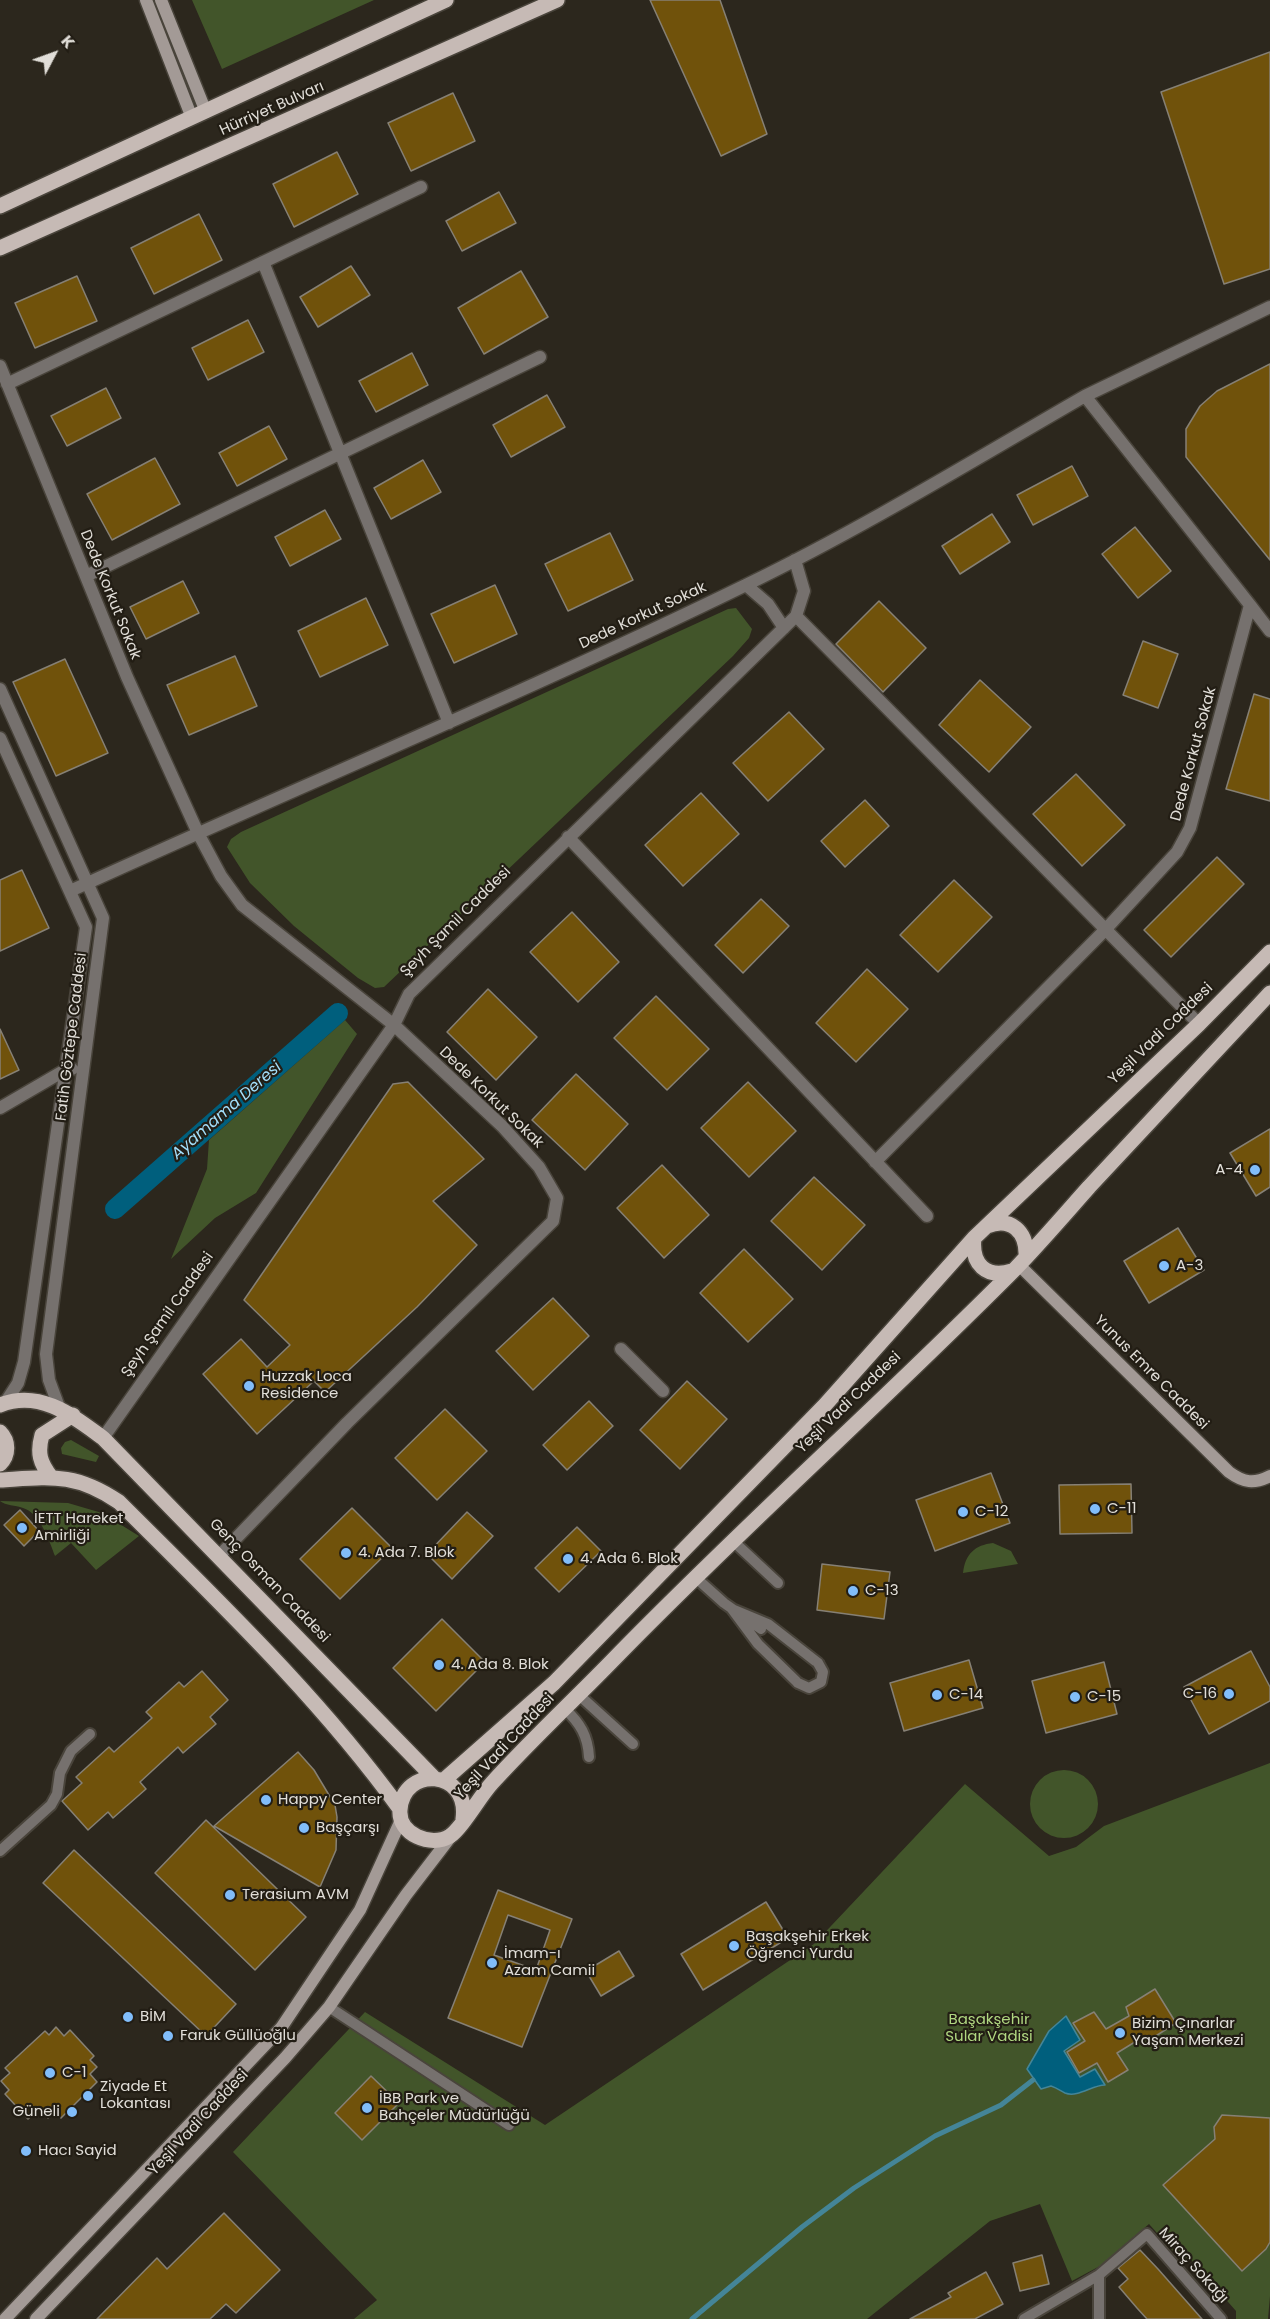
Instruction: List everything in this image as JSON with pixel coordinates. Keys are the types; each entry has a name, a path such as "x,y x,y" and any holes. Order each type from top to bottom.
{"main road":[{"path":"146,0 199,115"},
{"path":"161,0 199,115"},
{"name":"Hürriyet Bulvarı","path":"0,206 446,0"},
{"name":"Hürriyet Bulvarı","path":"0,249 557,0"},
{"name":"Yeşil Vadi Caddesi","path":"439,1779 569,1667 825,1405 975,1238 1199,1024 1270,952"},
{"name":"Yeşil Vadi Caddesi","path":"36,2319 285,2058 329,2007 406,1895 491,1784 732,1540 1019,1264 1270,993"},
{"path":"975,1238 974,1256 983,1269 998,1275 1019,1264 1025,1240 1017,1227 1003,1222 987,1226"},
{"name":"Yunus Emre Caddesi","path":"1019,1264 1228,1472 1248,1482 1258,1482 1270,1476"},
{"path":"2,1404 36,1401 66,1411 42,1435 38,1449 41,1465 51,1477"},
{"name":"Genç Osman Caddesi","path":"66,1411 103,1438 439,1779"},
{"path":"0,1432 4,1437 7,1450 0,1464"},
{"path":"0,1480 51,1477 77,1480 100,1490 118,1502 314,1700 364,1760 415,1835 423,1839 443,1839 452,1835"},
{"path":"401,1815 408,1790 415,1784 439,1779 459,1792 463,1800 463,1819"},
{"name":"Yeşil Vadi Caddesi","path":"4,2319 281,2028 360,1910 401,1815"}],"street":[{"path":"7,384 421,187"},
{"path":"263,262 449,723"},
{"name":"Dede Korkut Sokak","path":"198,833 449,723 746,585 795,560 1085,396 1270,307"},
{"path":"86,576 540,357"},
{"name":"Dede Korkut Sokak","path":"0,366 127,677 198,833 221,876 242,905 394,1025 502,1126 539,1167 557,1198 552,1221 347,1423 220,1555"},
{"path":"1085,396 1270,631"},
{"path":"795,560 804,591 796,616 1199,1024"},
{"path":"746,585 768,604 783,628"},
{"name":"Dede Korkut Sokak","path":"875,1162 1105,930 1177,852 1190,828 1250,605"},
{"name":"Şeyh Şamil Caddesi","path":"103,1438 394,1025 409,994 796,616"},
{"name":"Fatih Göztepe Caddesi","path":"0,689 103,918 46,1354 49,1380 66,1411"},
{"name":"Fatih Göztepe Caddesi","path":"0,738 87,927 24,1362 18,1383 2,1404"},
{"path":"70,891 198,833"},
{"path":"568,837 927,1216"},
{"path":"0,1108 67,1069 83,1070"},
{"path":"621,1349 663,1391"}],"lane":[{"path":"732,1540 778,1583"},
{"path":"695,1577 732,1609 761,1629"},
{"path":"732,1609 768,1624 818,1663 823,1672 821,1682 808,1688 798,1683 758,1644 732,1609"},
{"path":"579,1695 633,1744"},
{"path":"565,1709 578,1721 584,1732 589,1757"},
{"path":"0,1851 51,1805 57,1794 60,1773 71,1751 90,1734"},
{"path":"329,2007 508,2125"},
{"name":"Miraç Sokağı","path":"1024,2319 1099,2275 1147,2234 1221,2319"},
{"path":"1099,2275 1099,2319"}],"green space":[{"path":"192,0 374,0 222,69"},
{"path":"736,608 752,629 749,638 733,656 384,987 375,988 358,978 294,926 250,883 227,847 231,839 241,832 728,609"},
{"path":"345,1020 357,1034 256,1193 215,1218 171,1259 207,1169 209,1140"},
{"path":"71,1440 99,1456 96,1462 62,1454 61,1448 65,1442"},
{"path":"0,1501 68,1503 102,1513 139,1536 96,1570 71,1543 55,1556 43,1528 34,1515 23,1508"},
{"path":"993,1543 1011,1551 1018,1564 963,1573 966,1561 976,1548"},
{"name":"Başakşehir Sular Vadisi","path":"1270,1763 1270,2296 1268,2319 1236,2319 1236,2311 1192,2261 1180,2259 1149,2224 1100,2266 1072,2281 1040,2204 990,2221 867,2319 354,2319 377,2300 233,2152 365,2012 545,2125 814,1944 965,1784 1049,1856 1076,1847 1104,1826"},
{"path":"1064,1770 1077,1773 1088,1780 1095,1791 1098,1804 1095,1817 1088,1828 1077,1835 1064,1838 1051,1835 1040,1828 1033,1817 1030,1804 1033,1791 1040,1780 1051,1773"}],"water":[{"path":"1066,2016 1080,2040 1064,2051 1080,2077 1095,2069 1105,2085 1075,2094 1065,2093 1051,2086 1041,2089 1027,2069 1049,2031"}],"building":[{"path":"650,0 720,0 767,134 721,156"},
{"path":"1270,52 1270,269 1224,284 1161,92"},
{"path":"453,93 475,141 411,171 388,123"},
{"path":"337,152 358,194 294,227 273,184"},
{"path":"499,192 516,223 462,251 446,221"},
{"path":"199,214 222,260 154,294 131,248"},
{"path":"351,266 370,295 318,327 300,297"},
{"path":"521,271 548,317 484,354 458,308"},
{"path":"77,276 97,321 35,348 15,303"},
{"path":"248,320 264,352 208,380 192,348"},
{"path":"412,353 428,385 376,412 359,381"},
{"path":"1270,364 1270,560 1186,457 1186,429 1200,406 1217,391"},
{"path":"106,388 121,418 67,446 51,416"},
{"path":"547,395 565,427 511,457 493,425"},
{"path":"269,426 287,459 237,486 219,453"},
{"path":"155,458 180,504 112,540 87,494"},
{"path":"423,460 441,492 391,519 374,488"},
{"path":"1072,466 1088,496 1033,525 1017,495"},
{"path":"325,510 341,539 290,566 275,537"},
{"path":"992,514 1010,542 960,574 942,546"},
{"path":"1135,527 1171,571 1138,598 1102,554"},
{"path":"610,533 633,580 568,611 545,564"},
{"path":"183,581 199,613 146,639 130,607"},
{"path":"495,585 517,634 454,663 431,614"},
{"path":"366,598 388,645 320,677 298,631"},
{"path":"879,601 926,648 883,692 836,644"},
{"path":"1143,641 1178,654 1158,708 1123,695"},
{"path":"235,656 257,706 189,735 167,685"},
{"path":"65,659 108,753 56,776 13,682"},
{"path":"980,680 1031,727 989,772 939,725"},
{"path":"1254,694 1270,699 1270,801 1226,789"},
{"path":"789,712 824,749 768,801 733,763"},
{"path":"1076,774 1125,825 1082,866 1033,814"},
{"path":"701,793 739,834 683,886 645,845"},
{"path":"865,800 889,826 845,867 821,841"},
{"path":"1217,857 1244,884 1171,957 1144,930"},
{"path":"22,870 49,928 0,951 0,880"},
{"path":"954,880 992,917 938,972 900,935"},
{"path":"761,899 789,926 743,973 715,945"},
{"path":"572,912 619,962 578,1002 530,952"},
{"path":"867,969 908,1009 856,1062 816,1023"},
{"path":"488,989 537,1037 496,1080 447,1032"},
{"path":"656,996 709,1049 667,1090 614,1038"},
{"path":"0,1029 19,1070 0,1079"},
{"path":"576,1074 628,1124 585,1170 532,1120"},
{"path":"408,1082 484,1159 433,1201 477,1245 417,1307 325,1392 314,1381 257,1434 203,1374 241,1339 267,1367 290,1345 244,1300 393,1084"},
{"path":"748,1082 796,1131 749,1177 701,1128"},
{"name":"A-4","path":"1270,1129 1270,1187 1256,1196 1230,1153"},
{"path":"662,1165 709,1215 664,1258 617,1208"},
{"path":"814,1177 865,1225 822,1270 771,1221"},
{"name":"A-3","path":"1178,1228 1204,1270 1149,1303 1124,1261"},
{"path":"744,1249 793,1299 748,1342 700,1293"},
{"path":"553,1298 589,1336 533,1390 496,1351"},
{"path":"687,1381 727,1419 680,1469 640,1430"},
{"path":"589,1401 613,1426 567,1470 543,1445"},
{"path":"445,1409 487,1451 437,1500 395,1458"},
{"name":"C-12","path":"991,1473 1010,1523 935,1551 916,1500"},
{"name":"C-11","path":"1131,1484 1132,1533 1060,1534 1059,1485"},
{"name":"4. Ada 7. Blok","path":"352,1508 392,1548 340,1599 300,1559"},
{"name":"İETT Hareket Amirliği","path":"20,1510 39,1531 24,1546 4,1525"},
{"path":"467,1512 493,1536 452,1579 427,1554"},
{"name":"4. Ada 6. Blok","path":"577,1527 601,1551 559,1592 535,1568"},
{"name":"C-13","path":"822,1564 890,1572 884,1619 817,1610"},
{"name":"4. Ada 8. Blok","path":"442,1619 485,1662 436,1711 393,1668"},
{"name":"C-16","path":"1251,1651 1270,1687 1270,1701 1209,1734 1184,1687"},
{"name":"C-14","path":"969,1660 983,1708 904,1731 890,1683"},
{"name":"C-15","path":"1104,1662 1117,1714 1046,1733 1032,1681"},
{"path":"202,1671 228,1700 210,1717 216,1724 183,1753 178,1747 140,1782 146,1789 113,1818 108,1812 88,1830 62,1801 82,1783 76,1777 109,1747 114,1752 152,1718 146,1712 179,1682 184,1687"},
{"path":"298,1752 314,1770 335,1805 337,1817 336,1850 320,1887 214,1826"},
{"name":"Terasium AVM","path":"206,1820 306,1917 255,1970 155,1873"},
{"path":"74,1850 236,2004 206,2036 43,1883"},
{"name":"İmam-ı Azam Camii","path":"498,1890 572,1919 522,2047 448,2018","holes":["508,1915 550,1930 536,1970 494,1955"]},
{"name":"Başakşehir Erkek Öğrenci Yurdu","path":"766,1902 788,1938 703,1990 681,1954"},
{"path":"619,1951 634,1976 601,1996 586,1971"},
{"name":"Bizim Çınarlar Yaşam Merkezi","path":"1155,1989 1176,2023 1148,2041 1143,2037 1117,2053 1128,2070 1108,2082 1097,2063 1079,2073 1067,2052 1085,2041 1073,2023 1094,2012 1106,2029 1129,2016 1126,2007"},
{"name":"C-1","path":"56,2027 64,2036 70,2030 94,2056 90,2060 97,2067 90,2074 97,2082 61,2118 55,2112 48,2118 39,2109 28,2119 5,2094 9,2090 1,2081 10,2073 5,2068 45,2031 49,2035"},
{"name":"İBB Park ve Bahçeler Müdürlüğü","path":"371,2076 399,2103 362,2140 335,2113"},
{"path":"1222,2115 1270,2118 1270,2242 1266,2249 1242,2271 1163,2185 1215,2139 1214,2127"},
{"path":"224,2213 280,2270 236,2313 226,2304 210,2319 97,2319 157,2258 167,2269"},
{"path":"1140,2250 1202,2319 1147,2319 1137,2308 1119,2287 1128,2279 1118,2268"},
{"path":"1042,2255 1049,2284 1020,2291 1013,2263"},
{"path":"986,2272 1003,2304 975,2319 910,2319 951,2297 948,2293"}],"waterway":[{"name":"Ayamama Deresi","path":"115,1209 338,1013"},
{"path":"692,2319 802,2227 854,2188 935,2136 1001,2105 1033,2080"}],"place":[{"name":"A-4","path":"1255,1170"},
{"name":"A-3","path":"1164,1266"},
{"name":"Huzzak Loca Residence","path":"249,1386"},
{"name":"C-11","path":"1095,1509"},
{"name":"C-12","path":"963,1512"},
{"name":"İETT Hareket Amirliği","path":"22,1528"},
{"name":"4. Ada 7. Blok","path":"346,1553"},
{"name":"4. Ada 6. Blok","path":"568,1559"},
{"name":"C-13","path":"853,1591"},
{"name":"4. Ada 8. Blok","path":"439,1665"},
{"name":"C-16","path":"1229,1694"},
{"name":"C-14","path":"937,1695"},
{"name":"C-15","path":"1075,1697"},
{"name":"Happy Center","path":"266,1800"},
{"name":"Başçarşı","path":"304,1828"},
{"name":"Terasium AVM","path":"230,1895"},
{"name":"Başakşehir Erkek Öğrenci Yurdu","path":"734,1946"},
{"name":"İmam-ı Azam Camii","path":"492,1963"},
{"name":"BİM","path":"128,2017"},
{"name":"Bizim Çınarlar Yaşam Merkezi","path":"1120,2033"},
{"name":"Faruk Güllüoğlu","path":"168,2036"},
{"name":"C-1","path":"50,2073"},
{"name":"Ziyade Et Lokantası","path":"88,2096"},
{"name":"İBB Park ve Bahçeler Müdürlüğü","path":"367,2108"},
{"name":"Güneli","path":"72,2112"},
{"name":"Hacı Sayid","path":"26,2151"}]}
